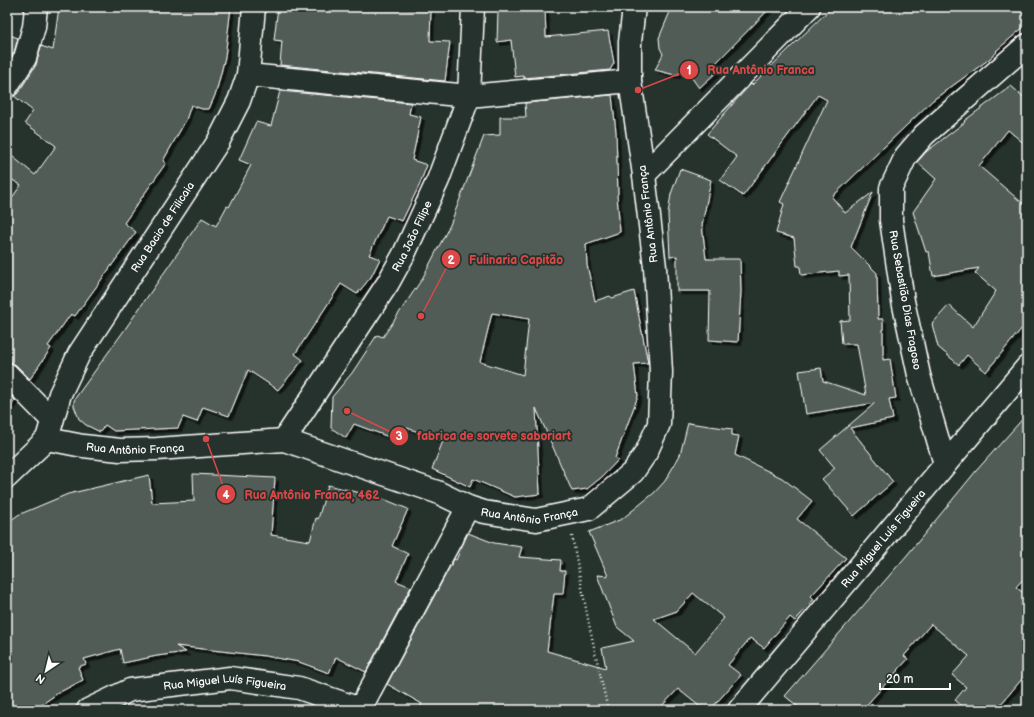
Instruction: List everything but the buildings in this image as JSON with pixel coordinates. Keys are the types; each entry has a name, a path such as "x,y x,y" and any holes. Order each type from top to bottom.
{"street":[{"path":"7,86 25,58 34,27 36,7"},
{"name":"Rua Bacio de Filicaia","path":"50,430 60,394 79,354 218,142 239,101 248,75 254,7"},
{"name":"Rua João Filipe","path":"284,440 388,282 404,254 438,180 469,96 473,7"},
{"name":"Rua Antônio França","path":"50,430 83,446 120,450 157,449 284,440 437,492 468,507 484,512 536,520 590,509 633,472 646,453 659,424 661,372 655,267 644,175 630,81 630,42 634,7"},
{"path":"644,175 809,7"},
{"name":"Rua Sebastião Dias Fragoso","path":"945,464 919,375 903,301 890,220 891,188 906,156 924,135 1027,45"},
{"path":"248,75 469,96 630,81"},
{"name":"Rua Miguel Luís Figueira","path":"739,710 1027,367"},
{"path":"7,374 50,430 7,477"},
{"path":"361,710 468,507"},
{"name":"Rua Miguel Luís Figueira","path":"88,710 130,690 230,678 299,688 361,710"}],"path":[{"path":"567,513 588,624 608,710"}],"place":[{"name":"Rua Antônio Franca","path":"638,90"},
{"name":"Fulinaria Capitão","path":"421,316"},
{"name":"fabrica de sorvete saboriart","path":"347,411"},
{"name":"Rua Antônio Franca, 462","path":"206,439"}]}
